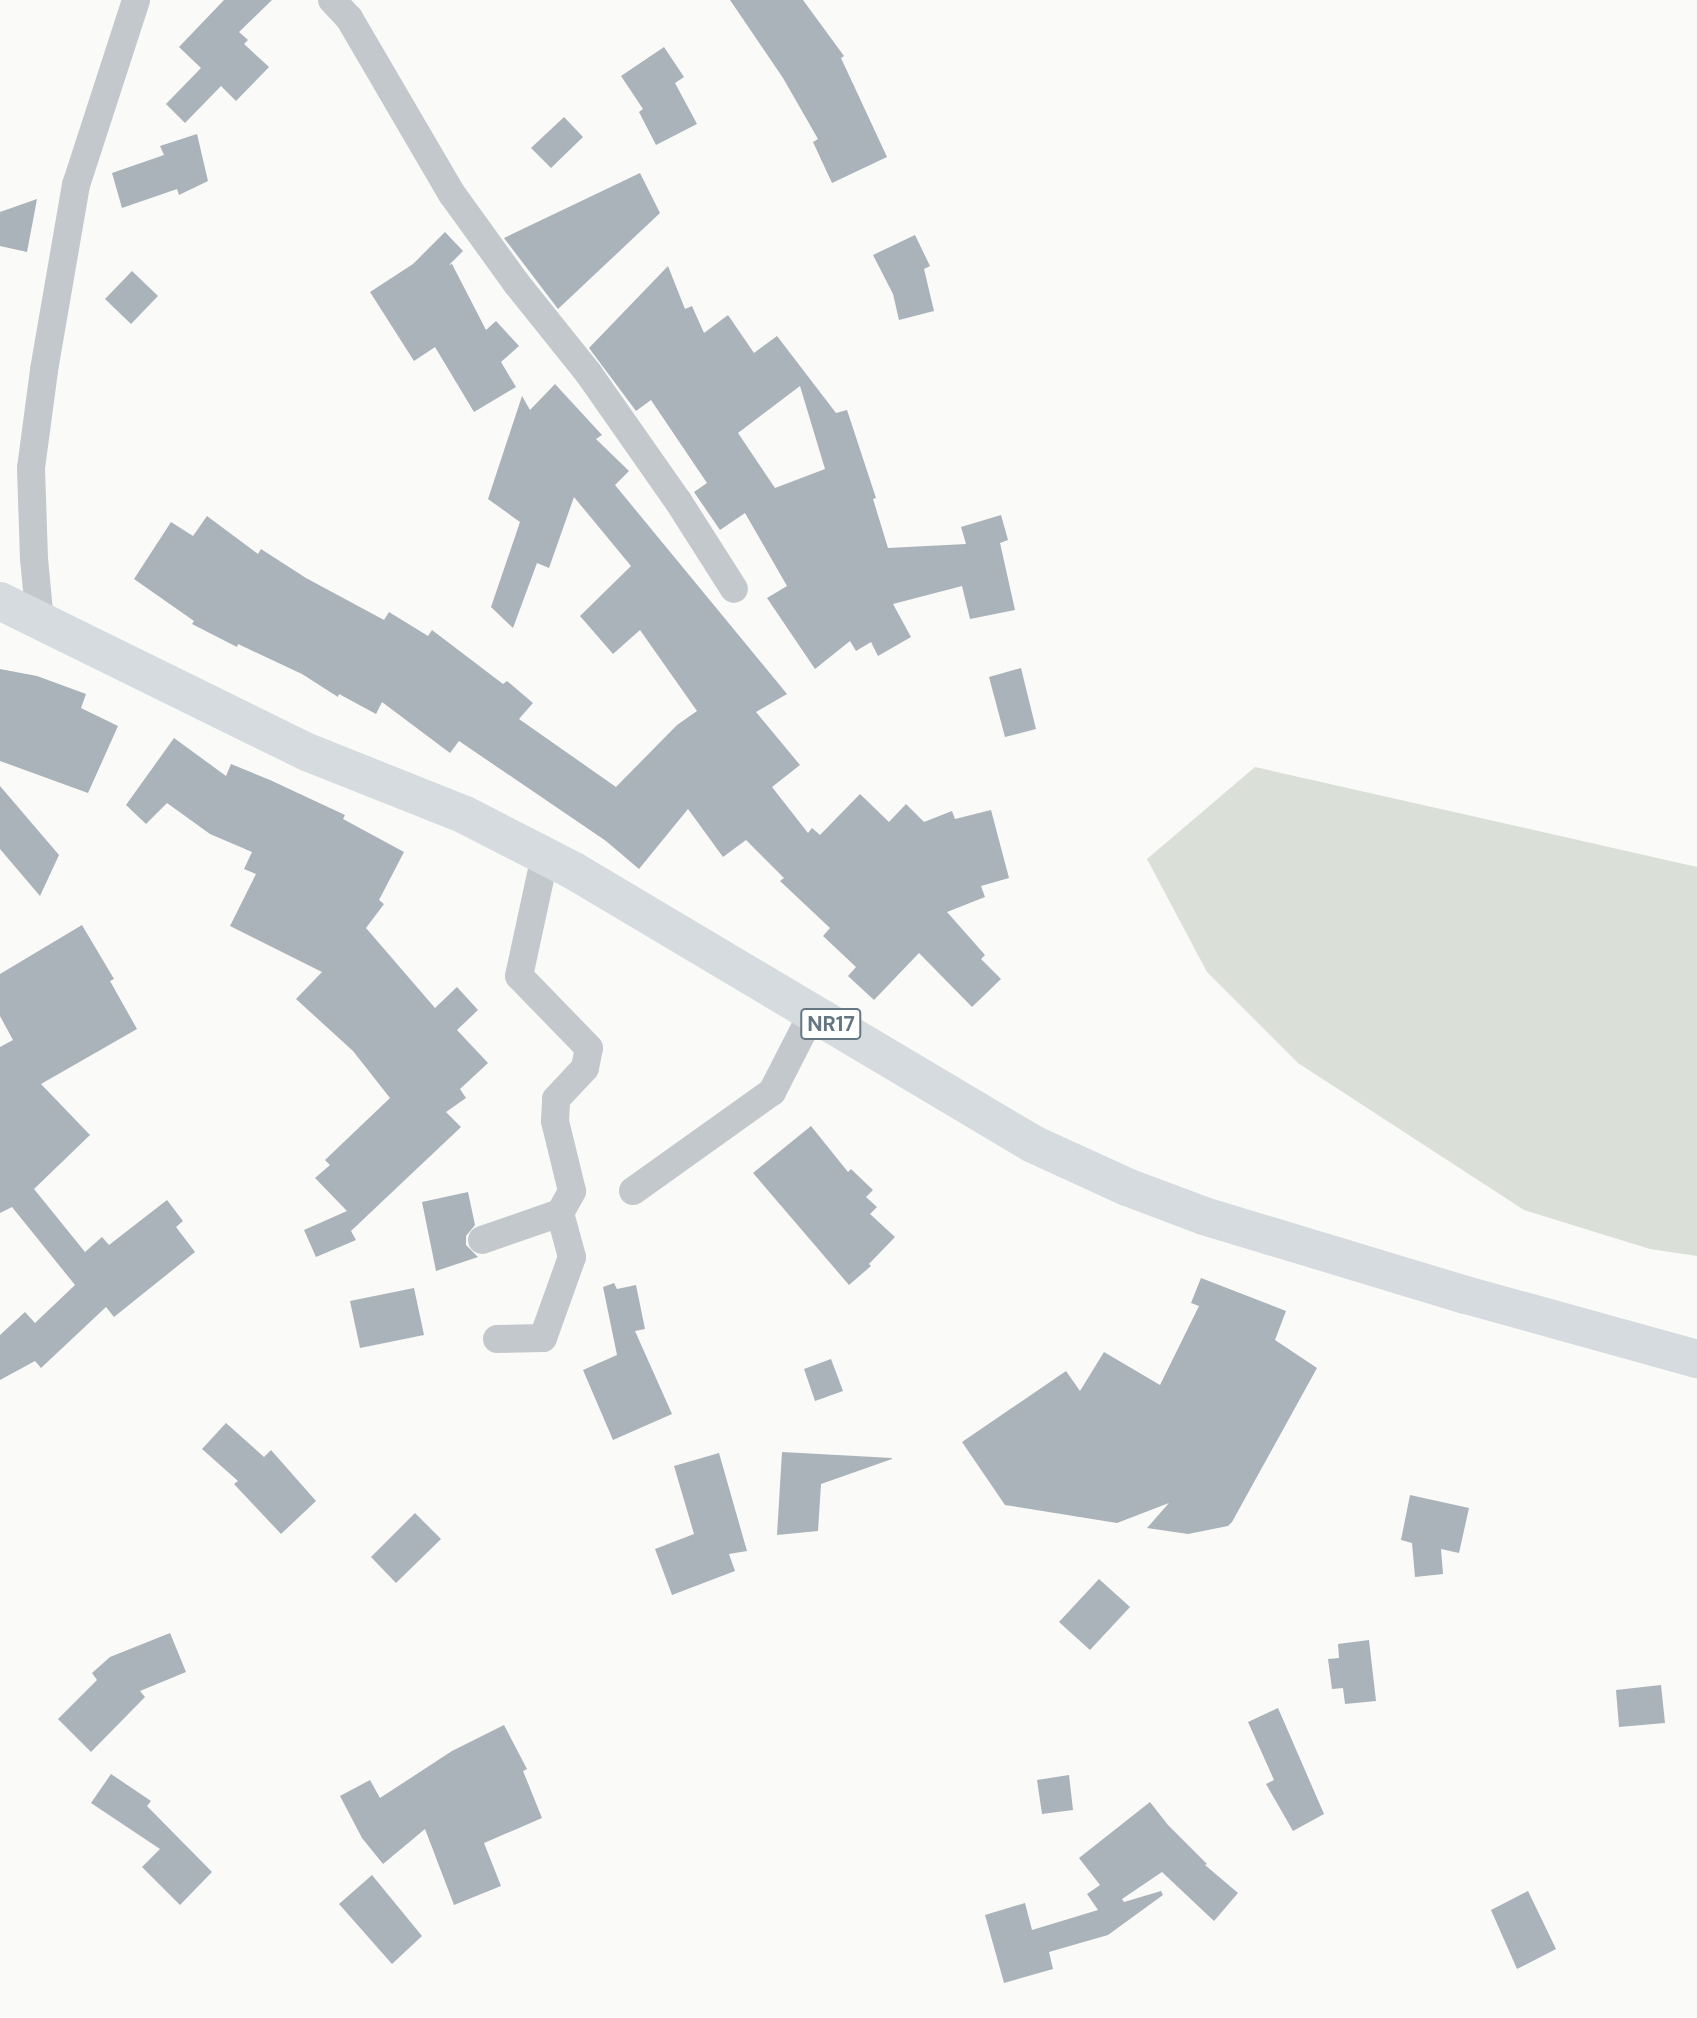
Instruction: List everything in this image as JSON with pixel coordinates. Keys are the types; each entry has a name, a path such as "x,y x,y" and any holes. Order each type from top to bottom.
{"main road":[{"name":"NR17","path":"0,601 307,752 465,815 545,856 813,1012 1032,1144 1127,1187 1204,1216 1453,1291 1697,1359"}],"street":[{"path":"40,622 34,559 32,468 44,370 76,185 136,0"},
{"path":"332,0 349,18 452,194 517,285 589,374 678,501 734,589"},
{"path":"482,1240 559,1213 572,1191 555,1121 556,1099 585,1068 589,1048 519,976 545,856"},
{"path":"633,1191 772,1092 813,1012"},
{"path":"497,1339 543,1338 572,1258 559,1213"}],"shaded area":[{"path":"1255,767 1697,867 1697,1256 1650,1249 1524,1210 1298,1063 1207,972 1147,859"}],"building":[{"path":"224,0 272,0 239,32 248,40 244,44 269,67 236,101 221,86 185,123 166,104 201,68 179,47"},
{"path":"730,0 803,0 844,56 841,58 887,157 832,183 813,142 818,139 783,78"},
{"path":"664,47 684,77 675,83 697,124 656,145 639,112 643,109 621,76"},
{"path":"564,117 583,137 551,168 531,148"},
{"path":"197,134 208,181 179,195 177,189 122,208 112,173 164,155 160,146"},
{"path":"640,173 660,213 558,309 504,238"},
{"path":"37,199 27,252 0,246 0,212"},
{"path":"445,232 463,251 449,265 452,264 486,330 496,321 519,346 501,362 516,387 474,412 435,347 414,361 370,292 413,264"},
{"path":"915,235 930,266 924,269 934,311 899,320 893,294 873,255"},
{"path":"668,266 685,309 692,306 704,333 728,315 754,353 777,336 836,413 847,410 876,498 873,499 888,548 966,544 961,527 1001,515 1008,540 1000,543 1015,610 970,619 962,586 893,604 911,637 878,656 871,642 856,651 850,641 815,669 767,598 787,586 745,513 720,530 694,492 707,483 651,400 636,411 589,348","holes":["800,386 825,469 775,488 738,433"]},
{"path":"132,271 158,296 131,324 105,299"},
{"path":"555,384 602,435 596,439 629,471 615,485 787,694 756,712 800,765 772,787 808,833 812,828 820,835 860,794 889,822 906,804 924,822 952,811 955,819 991,810 1009,878 981,886 985,897 947,912 985,955 981,959 1001,979 972,1007 919,953 874,1000 848,976 856,967 823,936 830,928 780,881 784,878 746,840 723,857 688,809 639,869 606,841 459,741 450,753 382,702 376,714 339,694 338,697 302,674 238,644 237,647 192,624 194,621 134,579 171,522 193,536 207,516 258,554 261,549 306,578 384,620 389,612 428,636 432,630 503,684 507,681 533,703 519,719 616,787 677,725 697,711 640,630 613,654 580,616 631,566 574,497 549,568 537,563 513,628 491,607 520,522 488,499 522,396 530,410"},
{"path":"1021,668 1036,729 1005,737 989,677"},
{"path":"0,669 37,676 86,694 81,708 118,726 88,793 0,761"},
{"path":"174,738 226,776 231,764 270,780 345,815 343,819 404,852 379,900 384,904 366,928 435,1008 457,987 478,1010 457,1030 488,1063 460,1089 466,1098 446,1112 461,1127 351,1231 356,1240 316,1257 304,1230 347,1211 315,1178 330,1165 325,1160 390,1098 353,1051 296,999 322,972 230,926 256,874 244,869 252,852 210,834 167,803 146,824 126,805"},
{"path":"0,786 59,855 40,896 0,849"},
{"path":"82,925 114,979 110,981 137,1029 41,1084 90,1135 34,1189 85,1252 102,1237 109,1245 167,1200 183,1221 176,1227 195,1252 114,1317 106,1307 41,1368 35,1361 0,1380 0,1335 25,1312 35,1323 75,1285 12,1207 0,1213 0,1047 13,1040 0,1016 0,974"},
{"path":"811,1126 848,1172 851,1169 873,1190 866,1197 877,1207 870,1214 895,1237 869,1264 871,1266 849,1285 753,1173"},
{"path":"468,1192 475,1225 466,1236 466,1245 478,1257 436,1271 422,1202"},
{"path":"1201,1278 1286,1311 1275,1340 1317,1368 1232,1522 1228,1526 1188,1534 1147,1528 1169,1503 1117,1523 1005,1505 962,1442 1066,1371 1080,1391 1104,1352 1160,1385 1199,1306 1191,1303"},
{"path":"614,1283 617,1289 636,1285 645,1329 635,1331 672,1414 613,1440 583,1370 617,1355 603,1287"},
{"path":"414,1288 424,1335 360,1348 350,1301"},
{"path":"831,1359 843,1391 815,1401 804,1369"},
{"path":"226,1423 264,1457 271,1450 316,1501 281,1534 234,1484 238,1481 202,1449"},
{"path":"782,1452 892,1459 821,1484 818,1531 777,1535"},
{"path":"719,1453 747,1551 729,1554 735,1571 672,1595 655,1549 694,1534 674,1466"},
{"path":"1410,1495 1469,1508 1459,1553 1441,1549 1443,1574 1415,1577 1412,1543 1401,1540"},
{"path":"415,1513 441,1539 396,1583 371,1557"},
{"path":"1099,1579 1130,1607 1090,1650 1059,1622"},
{"path":"170,1633 186,1672 140,1691 145,1697 91,1752 58,1719 97,1680 92,1673 110,1657"},
{"path":"1369,1640 1376,1701 1345,1704 1343,1688 1332,1689 1328,1659 1339,1658 1338,1644"},
{"path":"1661,1685 1665,1723 1619,1727 1616,1690"},
{"path":"1278,1708 1324,1814 1293,1831 1266,1784 1274,1780 1248,1722"},
{"path":"504,1725 527,1769 523,1771 542,1818 484,1843 501,1886 454,1905 425,1829 383,1864 362,1838 340,1796 370,1780 380,1798 452,1751"},
{"path":"111,1774 151,1801 147,1806 212,1872 180,1905 142,1867 160,1849 91,1803"},
{"path":"1069,1775 1073,1810 1042,1814 1037,1780"},
{"path":"1150,1802 1168,1825 1207,1864 1205,1865 1238,1893 1214,1921 1162,1872 1122,1899 1124,1902 1161,1891 1163,1895 1108,1935 1049,1952 1053,1969 1004,1983 985,1915 1025,1903 1032,1930 1098,1910 1087,1894 1100,1885 1079,1858"},
{"path":"372,1875 422,1936 392,1964 339,1904"},
{"path":"1528,1891 1556,1949 1517,1969 1491,1910"}]}
